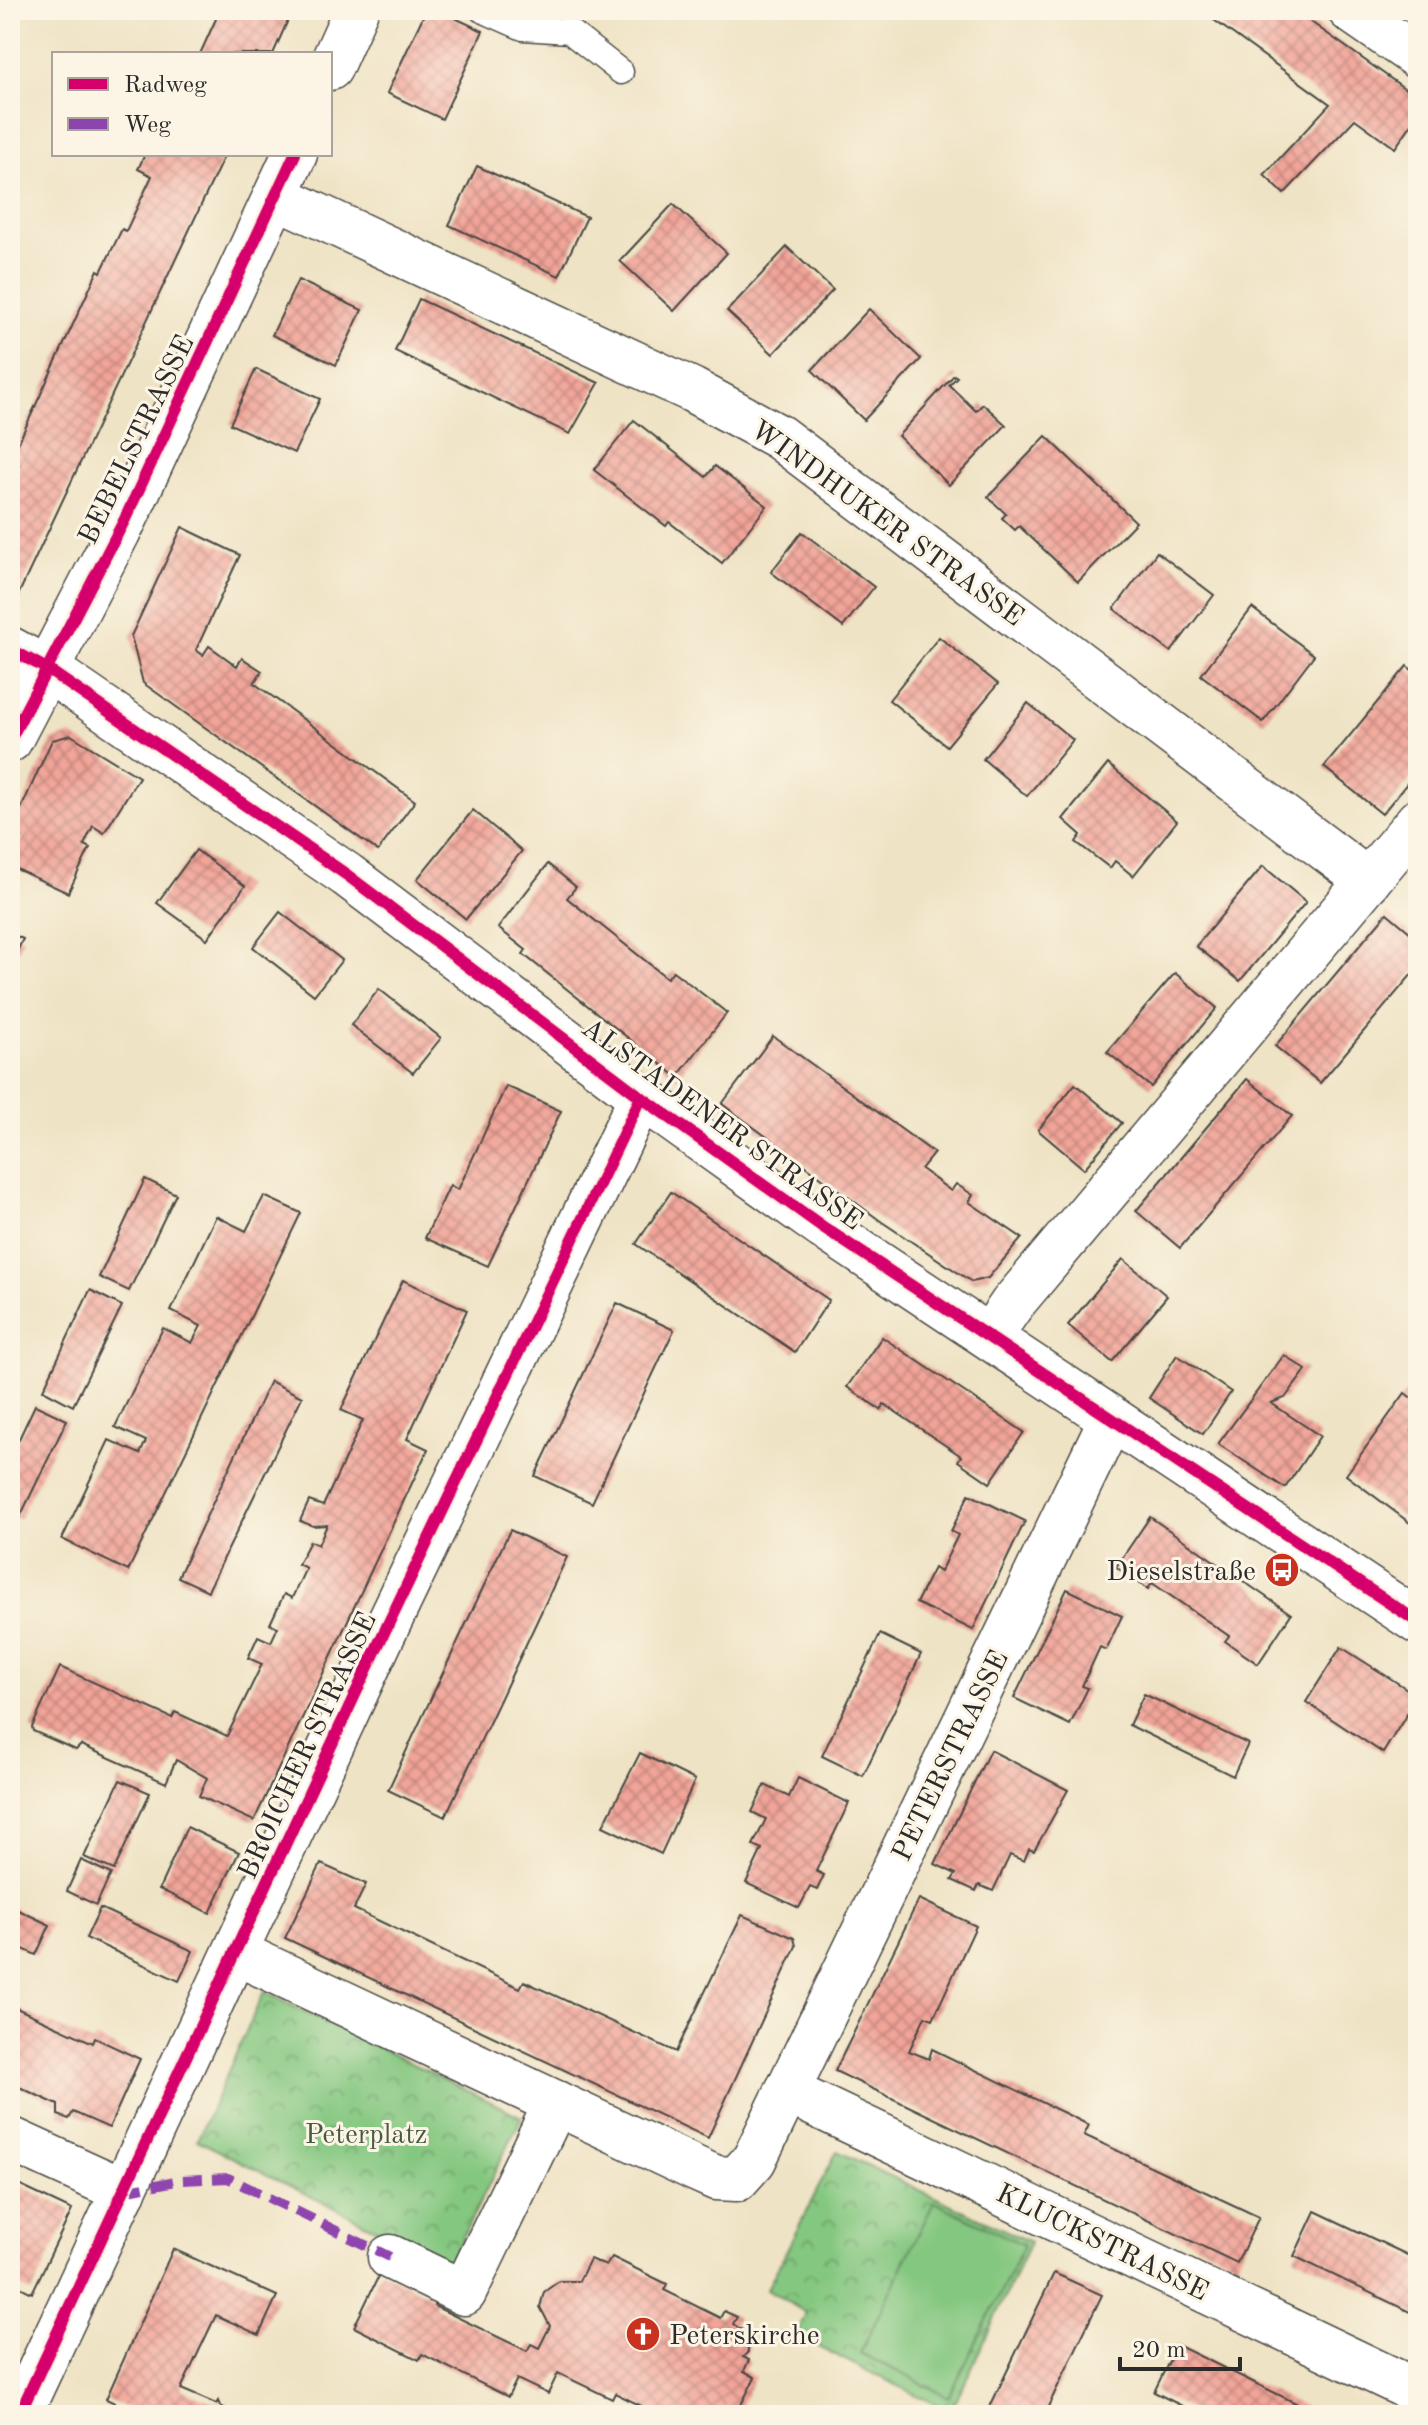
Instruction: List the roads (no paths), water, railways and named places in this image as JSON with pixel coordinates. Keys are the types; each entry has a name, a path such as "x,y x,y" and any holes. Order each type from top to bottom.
{"street":[{"path":"332,64 356,10"},
{"path":"1350,10 1418,57"},
{"name":"BEBELSTRASSE","path":"10,740 29,659 138,492 294,156"},
{"name":"WINDHUKER STRASSE","path":"276,196 692,390 779,437 1368,881"},
{"name":"ALSTADENER STRASSE","path":"29,659 347,875 641,1097 823,1227 1418,1622"},
{"path":"990,1336 1012,1304 1418,821"},
{"name":"BROICHER STRASSE","path":"19,2415 387,1627 641,1097"},
{"name":"PETERSTRASSE","path":"787,2091 1111,1419"},
{"path":"237,1953 716,2178 737,2179 747,2172 787,2091"},
{"name":"KLUCKSTRASSE","path":"787,2091 1418,2392"},
{"path":"390,2257 464,2293 556,2103"},
{"path":"10,2139 124,2191"}],"lane":[{"path":"482,10 523,28 569,31 621,72"}],"place":[{"name":"Dieselstraße","path":"1282,1570"},
{"name":"Peterskirche","path":"643,2334"}],"park label":[{"name":"Peterplatz","path":"366,2133"}]}
